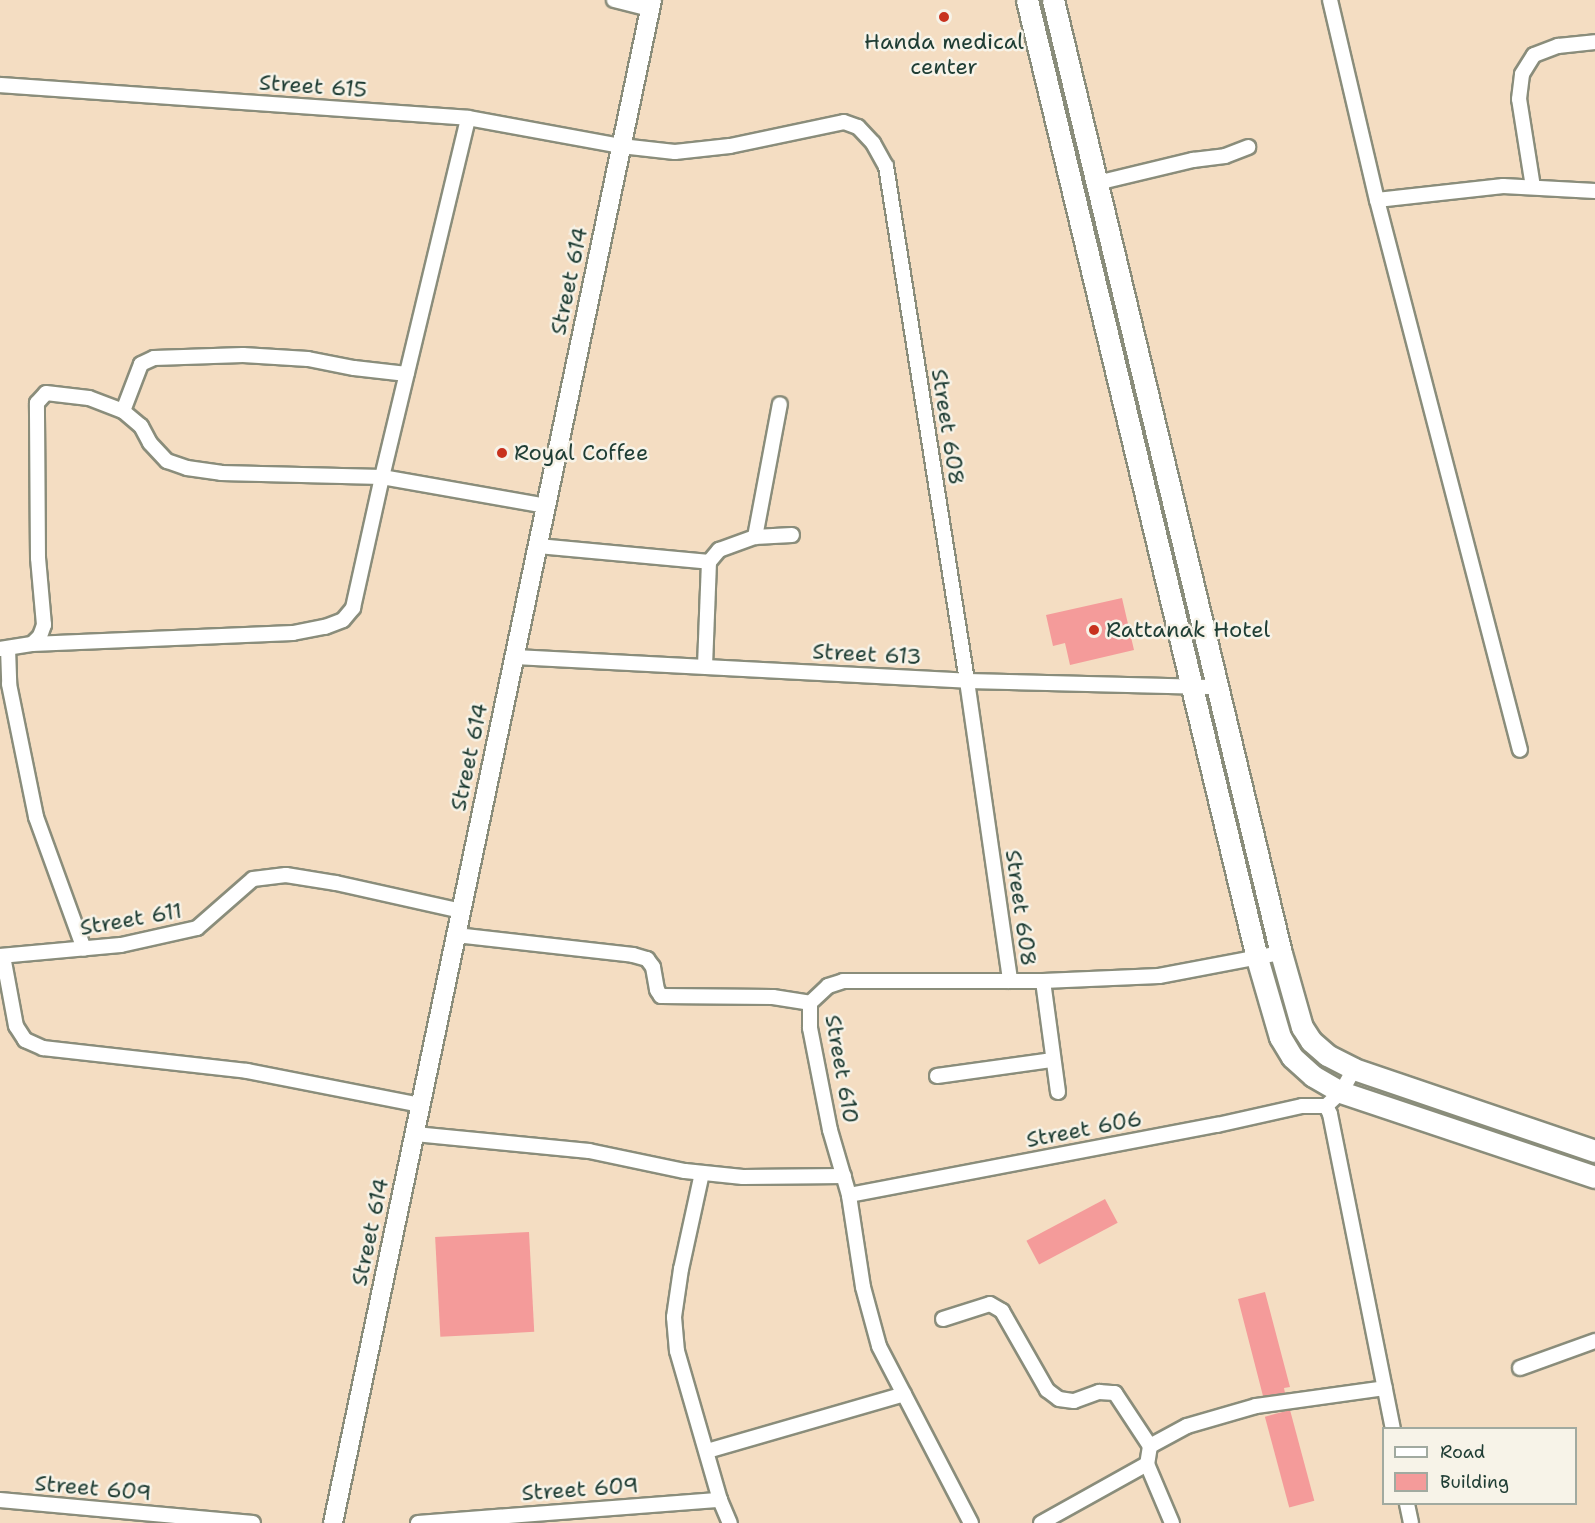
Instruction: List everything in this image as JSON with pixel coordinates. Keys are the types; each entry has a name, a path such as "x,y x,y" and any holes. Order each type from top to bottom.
{"main road":[{"path":"1027,0 1257,958 1280,1038 1292,1057 1334,1099 1595,1177"},
{"path":"1053,0 1281,952 1302,1027 1311,1041 1327,1055 1354,1069 1595,1151"}],"street":[{"path":"614,0 651,5"},
{"path":"1330,0 1377,200 1520,750"},
{"name":"Street 614","path":"333,1523 651,5"},
{"path":"1533,187 1519,99 1522,74 1534,55 1558,46 1595,42"},
{"name":"Street 615","path":"0,85 468,118 621,146"},
{"path":"84,949 36,817 4,648 32,644 293,633 326,627 342,620 353,608 406,374 468,118"},
{"name":"Street 608","path":"621,146 675,152 708,149 844,122 858,127 873,143 886,166 967,681 1010,981"},
{"path":"1097,183 1193,160 1225,156 1248,147"},
{"path":"1377,200 1458,189 1533,187 1595,191"},
{"path":"123,411 141,364 154,358 243,355 308,359 354,368 406,374"},
{"path":"32,644 40,636 44,625 38,558 37,403 46,393 89,398 123,411 141,426 150,443 167,460 187,468 221,473 382,477 546,506"},
{"path":"755,537 780,404"},
{"path":"705,666 709,562 719,550 755,537 792,535"},
{"path":"538,546 709,562"},
{"name":"Street 613","path":"514,657 967,681 1218,687"},
{"name":"Street 611","path":"1,956 121,945 197,928 253,879 286,875 336,883 461,911"},
{"path":"456,934 633,955 647,959 653,967 657,990 661,996 773,997 810,1003"},
{"name":"Street 610","path":"971,1523 876,1336 863,1287 849,1194 830,1130 810,1028 810,1003 828,986 843,981 1043,981 1159,976 1281,952"},
{"path":"1,956 16,1026 25,1040 43,1048 247,1071 421,1105"},
{"path":"1043,981 1058,1092"},
{"path":"937,1076 1053,1060"},
{"path":"1354,1069 1334,1099 1330,1114 1393,1427"},
{"name":"Street 606","path":"849,1194 1217,1125 1334,1099"},
{"path":"415,1134 589,1151 702,1173 743,1177 844,1176"},
{"path":"702,1173 681,1269 674,1317 677,1351 720,1500 730,1523"},
{"path":"943,1319 990,1304 1002,1311 1047,1390 1059,1399 1074,1401 1099,1392 1115,1393 1150,1446 1147,1464 1172,1523"},
{"path":"1520,1368 1595,1341"},
{"path":"1150,1446 1187,1426 1256,1406 1385,1388"},
{"path":"707,1452 711,1448 904,1394"},
{"path":"1041,1523 1147,1464"},
{"name":"Street 609","path":"0,1500 253,1523"},
{"name":"Street 609","path":"418,1523 523,1519 720,1500"},
{"path":"1407,1505 1410,1523"}],"building":[{"path":"1122,598 1134,650 1070,665 1065,643 1053,646 1046,615"},
{"path":"1105,1199 1118,1223 1039,1265 1026,1241"},
{"path":"529,1232 534,1332 440,1337 435,1237"},
{"path":"1265,1292 1290,1387 1284,1388 1285,1393 1263,1396 1238,1299"},
{"path":"1290,1410 1314,1501 1289,1508 1265,1417"}],"place":[{"name":"Handa medical center","path":"944,17"},
{"name":"Royal Coffee","path":"502,453"},
{"name":"Rattanak Hotel","path":"1094,630"}]}
